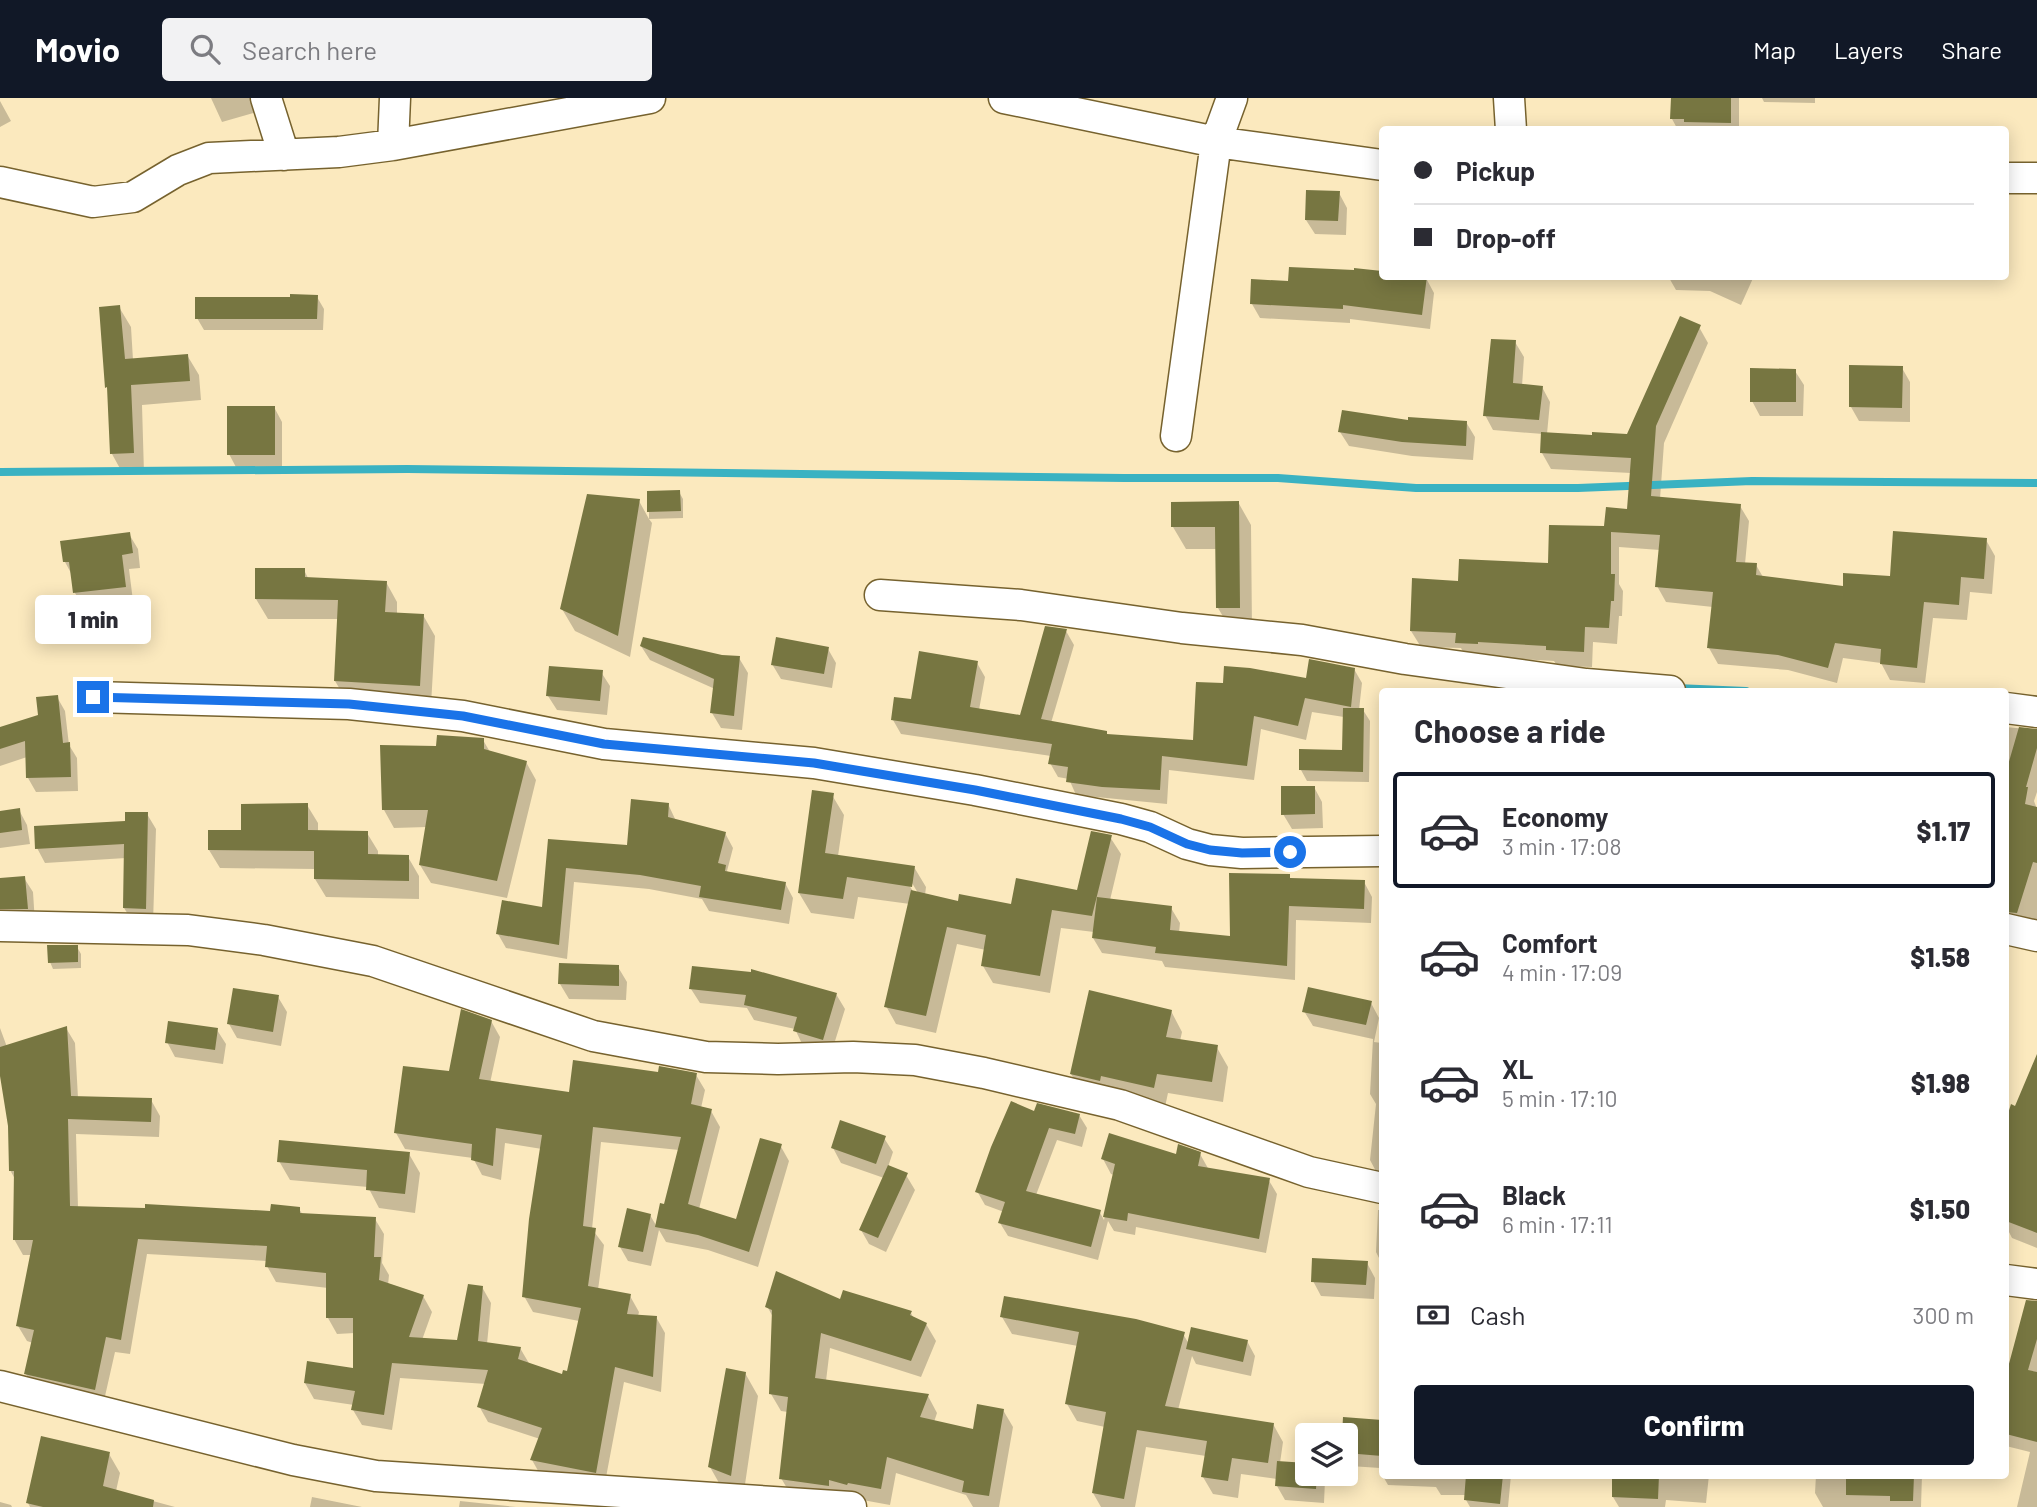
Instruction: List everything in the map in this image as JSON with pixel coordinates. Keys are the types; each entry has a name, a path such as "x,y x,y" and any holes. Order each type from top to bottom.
{"street":[{"path":"266,98 284,155"},
{"path":"393,145 395,98"},
{"path":"1004,98 1216,142 1379,165"},
{"path":"1175,436 1216,142 1232,98"},
{"path":"1509,98 1511,126"},
{"path":"0,182 93,202 133,197 177,170 209,158 339,152 393,145 637,99"},
{"path":"2009,178 2037,178"},
{"path":"880,595 1021,605 1182,628 1302,640 1405,659 1634,688"},
{"path":"93,697 349,704 463,716 604,744 814,763 975,790 1150,827 1187,844 1210,850 1242,853 1379,851"},
{"path":"2009,708 2037,712"},
{"path":"0,926 188,929 277,943 373,961 593,1036 706,1057 866,1057 915,1060 984,1073 1120,1105 1309,1172 1379,1187"},
{"path":"2009,930 2037,936"},
{"path":"2009,1280 2037,1284"},
{"path":"0,1386 293,1460 376,1476 851,1507"}],"building":[{"path":"1671,98 1731,98 1731,123 1670,119"},
{"path":"1306,190 1340,191 1338,221 1305,220"},
{"path":"1289,267 1354,268 1379,271 1379,280 1426,280 1422,315 1343,305 1343,309 1250,304 1251,279 1288,281"},
{"path":"290,294 318,295 317,319 195,319 195,297 290,297"},
{"path":"120,305 125,359 188,354 190,381 131,385 134,453 110,454 99,307"},
{"path":"1680,316 1701,325 1656,426 1651,496 1741,504 1736,562 1757,563 1756,575 1843,586 1843,573 1890,576 1893,531 1987,538 1984,579 1961,577 1959,605 1924,602 1917,668 1880,664 1881,649 1835,643 1828,668 1778,655 1707,648 1713,592 1655,587 1660,535 1611,532 1611,574 1615,574 1609,628 1585,627 1584,652 1546,650 1546,646 1455,643 1456,633 1410,631 1412,578 1458,581 1459,559 1548,563 1549,525 1604,526 1606,507 1627,509 1631,458 1540,453 1541,432 1627,434"},
{"path":"1491,339 1516,340 1513,383 1543,386 1539,420 1483,416"},
{"path":"1849,365 1903,366 1902,408 1849,407"},
{"path":"1750,368 1796,369 1796,402 1750,402"},
{"path":"227,406 275,406 275,455 227,455"},
{"path":"1342,410 1408,420 1408,417 1467,421 1466,446 1402,442 1338,432"},
{"path":"680,490 681,511 647,512 647,491"},
{"path":"587,494 640,499 618,636 560,609"},
{"path":"1239,501 1240,608 1216,608 1215,527 1171,527 1171,502"},
{"path":"130,532 133,553 122,555 126,587 73,593 69,562 63,562 60,541"},
{"path":"255,568 305,568 305,577 387,581 385,612 424,614 420,686 334,681 338,600 255,599"},
{"path":"1045,626 1067,629 1041,719 1107,731 1107,734 1193,740 1196,682 1223,683 1224,666 1306,678 1309,659 1355,668 1351,707 1305,698 1298,726 1254,716 1247,766 1162,756 1160,790 1066,782 1068,767 1048,764 1052,744 891,720 894,697 911,699 919,651 978,661 970,707 1020,715"},
{"path":"643,637 722,655 740,656 734,716 710,713 714,679 640,646"},
{"path":"776,637 829,647 824,674 771,665"},
{"path":"549,666 603,670 600,701 546,696"},
{"path":"58,695 63,743 70,742 71,777 26,778 25,741 0,749 0,727 38,715 36,697"},
{"path":"1343,708 1364,708 1363,772 1299,770 1299,749 1342,750"},
{"path":"2019,727 2037,729 2037,748 2026,787 2025,804 2037,807 2037,863 2033,862 2017,913 2009,912 2009,762"},
{"path":"437,735 484,738 484,749 527,761 497,881 419,865 428,810 382,810 380,745 436,746"},
{"path":"1281,786 1315,786 1315,814 1281,815"},
{"path":"812,790 834,793 825,853 915,866 912,887 847,877 843,899 798,893"},
{"path":"631,799 669,803 668,817 726,832 718,863 726,865 725,871 786,882 781,910 699,897 701,886 640,875 566,868 559,945 496,934 502,900 542,907 548,839 627,845"},
{"path":"308,803 308,830 368,831 368,854 409,855 409,881 314,879 314,851 208,850 208,830 241,830 241,804"},
{"path":"20,808 22,830 0,833 0,811"},
{"path":"125,812 148,812 146,909 123,908 124,844 35,849 34,826 125,821"},
{"path":"1091,831 1112,835 1092,916 1052,910 1040,976 981,966 986,935 947,927 926,1016 884,1007 911,890 958,901 959,894 1011,904 1016,878 1077,890"},
{"path":"1229,873 1290,874 1290,878 1365,880 1364,909 1289,906 1287,966 1155,953 1156,947 1092,938 1097,897 1172,906 1170,930 1230,936"},
{"path":"25,876 28,909 0,909 0,878"},
{"path":"47,945 78,945 78,962 48,963"},
{"path":"559,963 619,965 619,986 558,984"},
{"path":"692,966 751,972 751,969 837,993 823,1040 793,1031 797,1017 744,1005 746,995 689,989"},
{"path":"1308,987 1372,1001 1366,1025 1302,1012"},
{"path":"233,988 279,995 273,1032 227,1024"},
{"path":"1089,990 1172,1010 1166,1037 1218,1045 1212,1082 1157,1074 1154,1088 1101,1076 1100,1081 1070,1074"},
{"path":"461,1009 492,1020 479,1079 569,1092 573,1060 658,1072 659,1066 697,1073 691,1104 712,1109 688,1204 736,1219 760,1138 782,1144 749,1252 698,1235 655,1227 660,1203 664,1204 681,1137 593,1127 583,1226 596,1228 588,1286 631,1294 627,1314 657,1316 653,1377 615,1367 596,1473 530,1460 542,1428 477,1407 488,1370 392,1363 384,1415 351,1410 355,1391 304,1383 307,1361 353,1368 353,1318 326,1318 326,1273 265,1267 267,1246 138,1239 121,1340 106,1337 95,1390 24,1374 34,1330 16,1326 33,1240 13,1240 14,1171 9,1171 8,1126 0,1076 0,1047 67,1026 71,1096 152,1098 151,1122 68,1119 70,1206 145,1208 145,1204 270,1211 271,1204 300,1207 300,1213 376,1217 374,1257 381,1257 379,1280 424,1295 409,1337 457,1340 468,1284 483,1286 478,1341 521,1347 518,1359 562,1374 563,1370 567,1371 581,1308 522,1297 529,1219 542,1135 496,1128 493,1166 471,1160 472,1144 394,1133 403,1066 449,1071"},
{"path":"168,1021 218,1028 215,1050 165,1043"},
{"path":"2037,1054 2037,1233 2009,1222 2009,1110 2011,1104 2015,1106"},
{"path":"1011,1101 1034,1111 1037,1103 1080,1114 1075,1134 1049,1128 1026,1191 1101,1210 1091,1247 998,1223 1005,1202 975,1192"},
{"path":"840,1120 886,1136 876,1164 831,1148"},
{"path":"1109,1133 1176,1154 1178,1144 1201,1152 1198,1166 1270,1178 1259,1239 1128,1213 1127,1221 1103,1217 1115,1164 1101,1159"},
{"path":"279,1140 410,1152 405,1194 366,1190 367,1170 277,1162"},
{"path":"888,1165 908,1173 878,1238 859,1230"},
{"path":"627,1208 651,1214 643,1252 618,1247"},
{"path":"1312,1258 1368,1261 1366,1285 1311,1282"},
{"path":"776,1271 840,1299 843,1290 912,1311 910,1315 927,1323 911,1361 821,1333 815,1378 929,1394 920,1417 973,1429 977,1404 1004,1409 989,1496 962,1492 964,1481 887,1457 881,1489 829,1480 829,1486 779,1479 788,1397 769,1394 772,1310 765,1307"},
{"path":"1004,1296 1136,1319 1185,1332 1165,1406 1274,1423 1268,1463 1232,1458 1228,1481 1201,1477 1207,1441 1137,1430 1124,1499 1092,1493 1106,1412 1065,1404 1079,1332 1000,1317"},
{"path":"2026,1300 2037,1301 2037,1339 2028,1370 2037,1372 2037,1442 2009,1435 2009,1364"},
{"path":"1191,1327 1248,1340 1243,1362 1186,1349"},
{"path":"726,1368 746,1372 731,1476 708,1467"},
{"path":"1343,1417 1379,1420 1379,1456 1358,1454 1358,1423 1343,1423"},
{"path":"41,1436 110,1452 103,1486 154,1500 153,1507 43,1507 26,1503"},
{"path":"1277,1461 1295,1462 1295,1486 1316,1486 1316,1489 1275,1486"},
{"path":"1466,1479 1503,1479 1500,1504 1464,1500"},
{"path":"1612,1479 1659,1479 1658,1499 1612,1497"},
{"path":"1846,1479 1914,1479 1913,1501 1890,1501 1890,1496 1846,1495"}],"waterway":[{"path":"0,472 407,469 1278,478 1416,488 1578,488 1752,481 2037,483"}],"route":[{"path":"93,697 349,704 463,716 604,744 814,763 975,790 1121,819 1210,850 1242,853 1290,852"}]}
